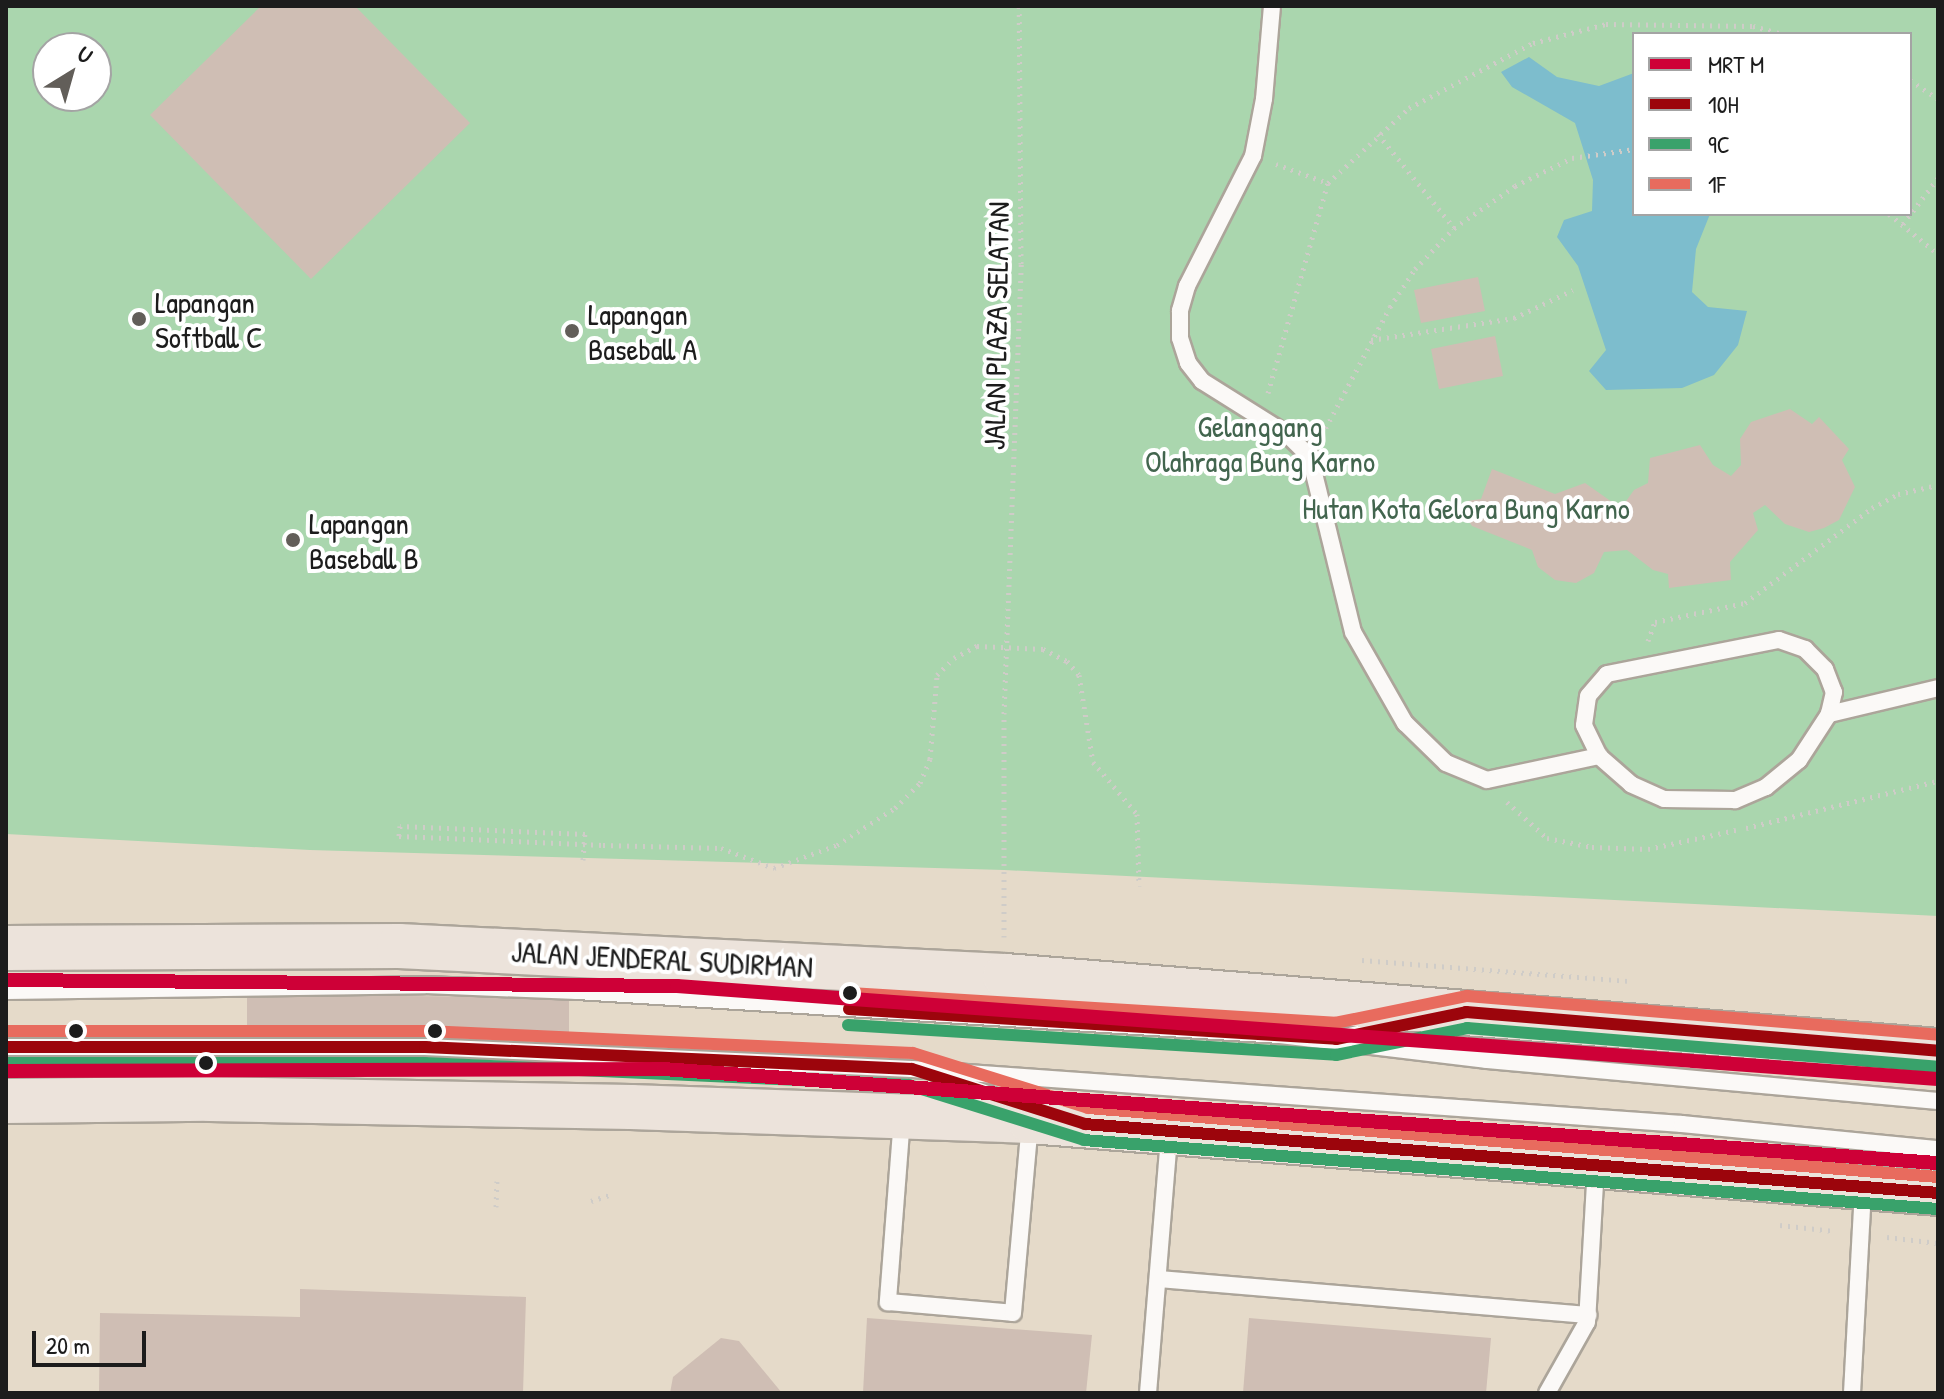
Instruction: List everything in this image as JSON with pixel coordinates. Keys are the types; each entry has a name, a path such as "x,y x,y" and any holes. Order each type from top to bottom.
{"main road":[{"name":"JALAN JENDERAL SUDIRMAN","path":"6,948 399,946 1005,976 1938,1051"},
{"path":"6,1101 210,1099 903,1115 1030,1121 1170,1129 1938,1193"}],"lane":[{"path":"1272,6 1264,99 1253,156 1187,286 1180,338 1202,381 1261,417 1310,457 1353,632 1405,723 1446,763 1487,780 1599,756"},
{"path":"1779,640 1805,649 1825,669 1834,692 1829,714 1799,760 1766,787 1735,800 1664,799 1631,784 1599,756 1584,725 1588,696 1607,674 1779,640"},
{"path":"1829,714 1938,688"},
{"path":"6,991 425,985 1336,1039 1466,1012"},
{"path":"1280,1035 1487,1060 1938,1101"},
{"path":"6,1047 425,1047 912,1069 1682,1124 1938,1149"},
{"path":"912,1069 1085,1124"},
{"path":"903,1115 888,1302 1013,1313 1030,1121"},
{"path":"1148,1393 1170,1129"},
{"path":"1547,1393 1588,1315 1596,1163"},
{"path":"1852,1393 1863,1188"},
{"path":"1158,1279 1588,1315"}],"path":[{"name":"JALAN PLAZA SELATAN","path":"1005,976 1003,727 1009,647 1021,264 1019,6"},
{"path":"1261,417 1328,183 1409,108 1476,68 1533,43 1606,24 1673,22 1753,26 1776,32"},
{"path":"1912,81 1938,99"},
{"path":"1378,134 1454,228"},
{"path":"1310,457 1370,340 1415,269 1454,228 1515,186 1572,158 1632,149"},
{"path":"1253,156 1328,183"},
{"path":"1912,212 1938,178"},
{"path":"1892,216 1938,254"},
{"path":"1903,224 1909,216"},
{"path":"1370,340 1514,318 1573,290"},
{"path":"1639,668 1655,622 1745,603 1872,508 1898,494 1938,485"},
{"path":"583,860 585,834 400,826 399,836 603,845 721,848 774,868 837,845 895,808 920,783 930,759 937,675 977,646 1009,647 1043,649 1067,661 1079,675 1093,762 1137,814 1139,886"},
{"path":"496,1207 497,1181"},
{"path":"591,1201 609,1195"},
{"path":"1767,1224 1938,1243"}],"green space":[{"name":"Gelanggang Olahraga Bung Karno","path":"6,6 1938,6 1938,916 1004,870 310,850 6,834"}],"water":[{"path":"1529,57 1557,77 1599,86 1632,74 1632,216 1709,216 1696,249 1692,292 1708,307 1747,311 1738,345 1714,375 1682,388 1606,390 1589,371 1606,350 1578,266 1557,237 1564,220 1592,211 1593,180 1575,123 1512,87 1501,72"}],"building":[{"path":"261,6 355,6 470,123 311,279 150,115"},
{"path":"1478,277 1485,311 1421,323 1414,290"},
{"path":"1495,336 1503,376 1439,389 1431,349"},
{"path":"1790,409 1812,424 1819,417 1849,449 1842,460 1855,487 1839,520 1809,532 1785,524 1765,505 1753,513 1758,530 1730,562 1731,580 1669,588 1668,574 1653,570 1627,550 1604,552 1594,573 1576,583 1555,580 1538,567 1532,550 1472,526 1463,513 1467,501 1481,499 1492,469 1555,494 1585,483 1612,502 1612,518 1624,518 1624,504 1634,490 1648,483 1650,458 1700,445 1713,465 1731,476 1741,465 1740,439 1751,422"},
{"path":"247,995 569,997 569,1035 247,1033"},
{"path":"300,1289 526,1297 523,1393 99,1393 100,1313 300,1317"},
{"path":"867,1318 1092,1335 1086,1393 863,1393"},
{"path":"1249,1318 1491,1338 1486,1393 1243,1393"},
{"path":"721,1338 739,1341 782,1393 670,1393 673,1377"}],"metro line":[{"name":"M","path":"6,980 677,986 1938,1079"},
{"name":"M","path":"6,1071 663,1069 1938,1163"}],"transit line":[{"name":"1F","path":"850,993 1335,1023 1467,996 1938,1035"},
{"name":"10H","path":"849,1009 1336,1039 1466,1012 1938,1051"},
{"name":"9C","path":"848,1025 1336,1055 1467,1028 1937,1067"},
{"name":"1F","path":"6,1031 426,1031 913,1053 1088,1108 1938,1177"},
{"name":"10H","path":"6,1047 425,1047 912,1069 1085,1124 1938,1193"},
{"name":"9C","path":"6,1063 425,1063 909,1085 1084,1140 1937,1209"}],"place":[{"name":"Lapangan Softball C","path":"139,319"},
{"name":"Lapangan Baseball A","path":"572,331"},
{"name":"Lapangan Baseball B","path":"293,540"}],"park label":[{"name":"Hutan Kota Gelora Bung Karno","path":"1466,508"}]}
